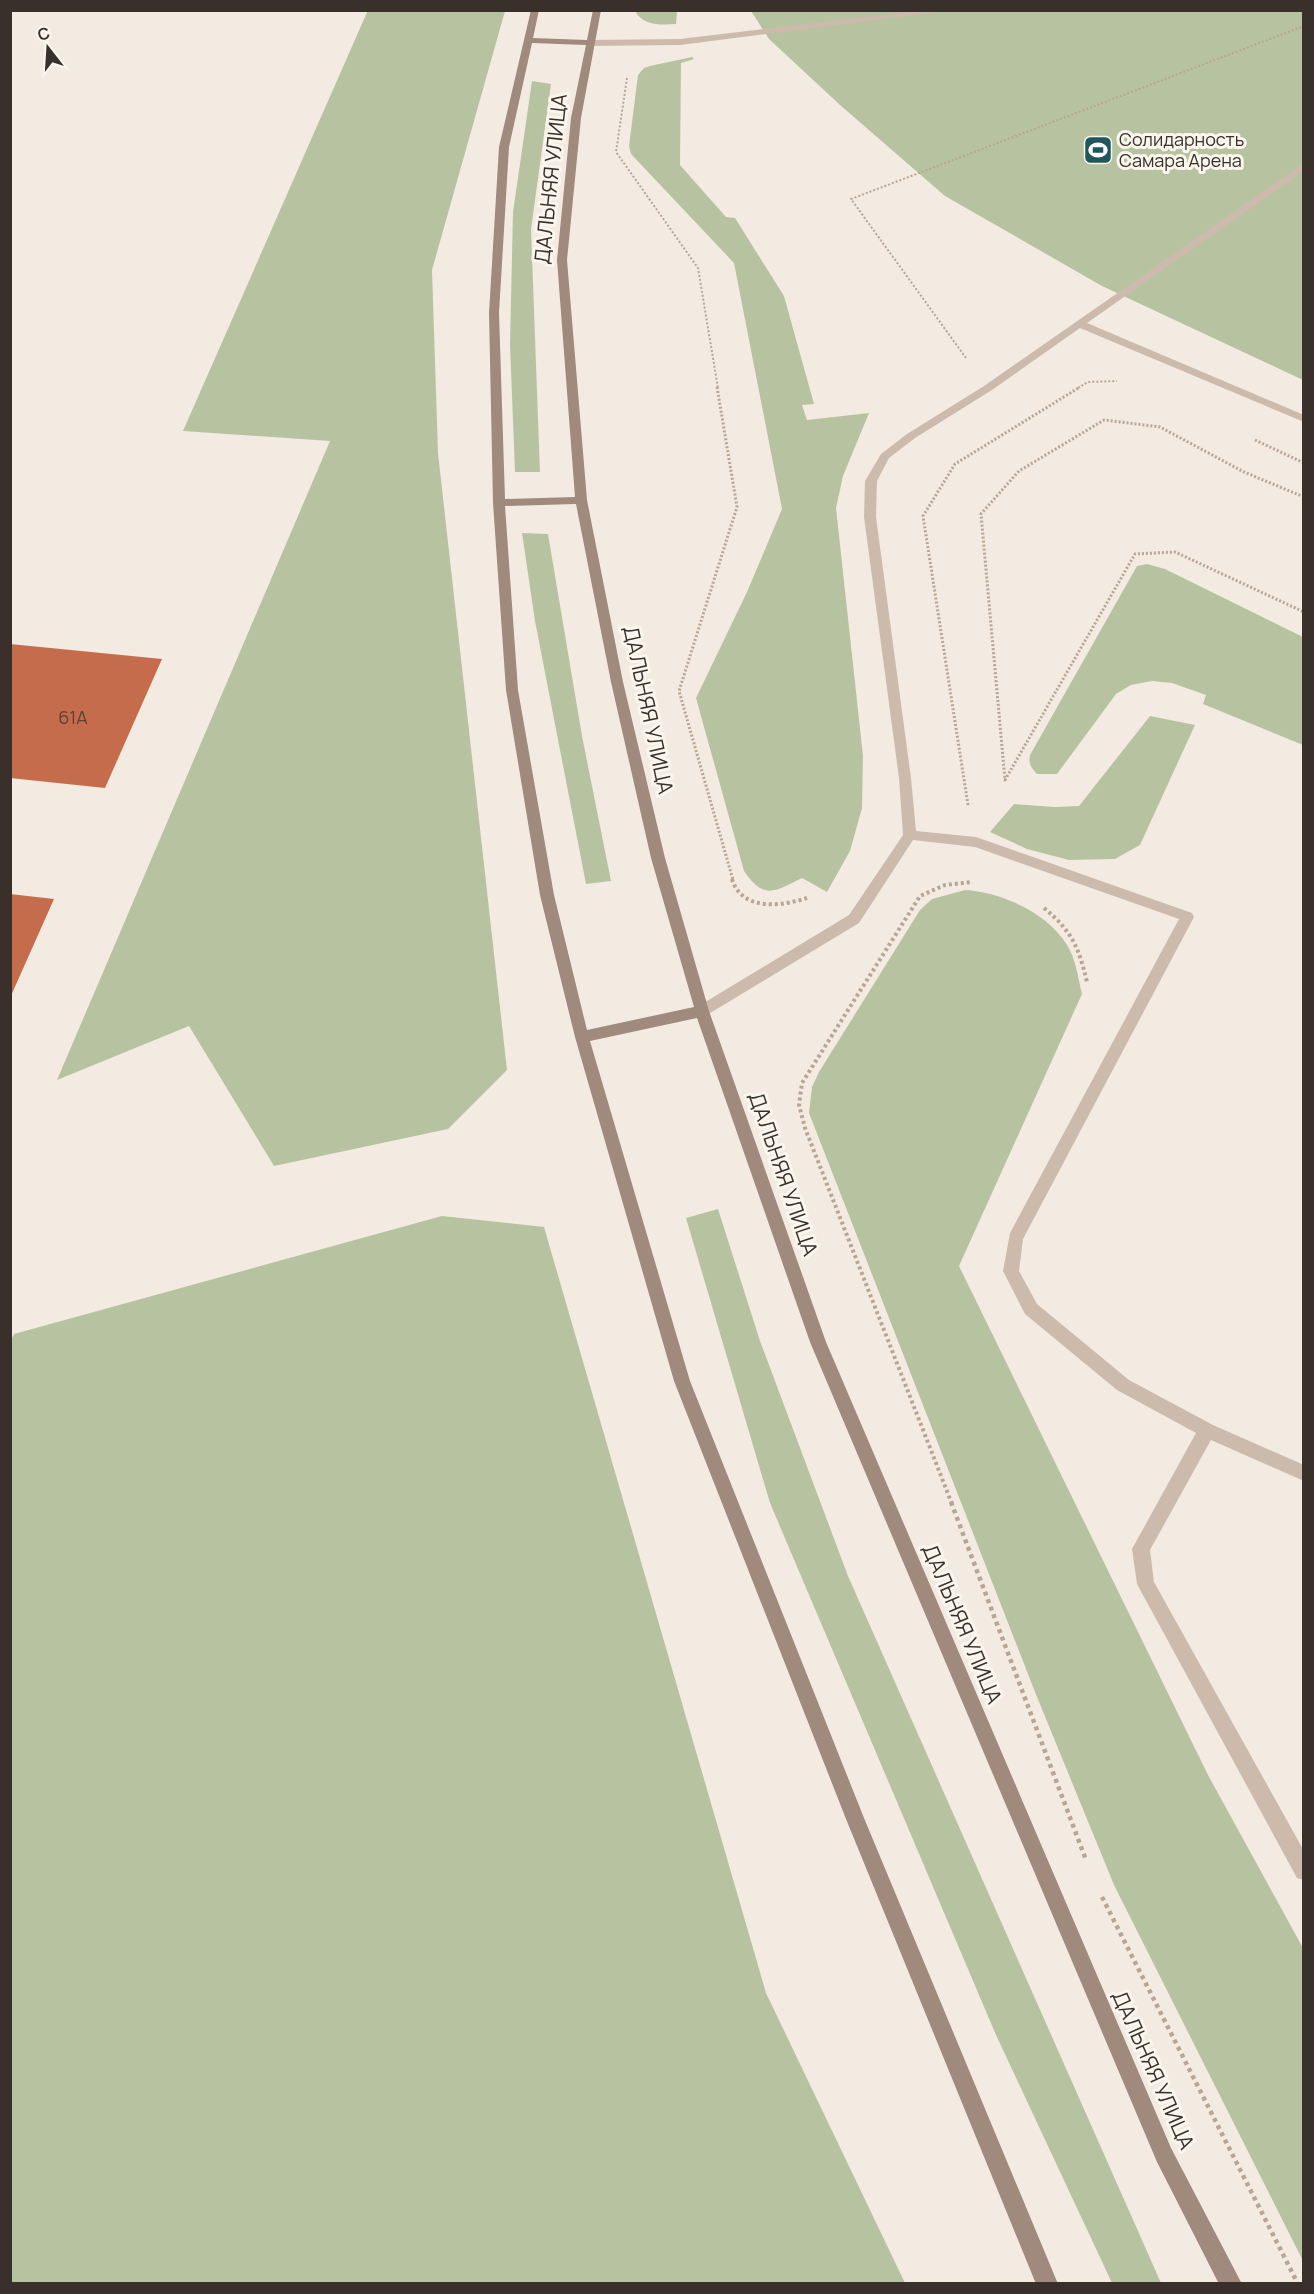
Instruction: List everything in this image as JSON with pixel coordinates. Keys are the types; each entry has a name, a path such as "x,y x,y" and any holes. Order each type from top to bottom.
{"main road":[{"name":"ДАЛЬНЯЯ УЛИЦА","path":"535,10 503,159 494,313 499,503 512,690 547,895 582,1037 682,1381 855,1819 1047,2283"},
{"name":"ДАЛЬНЯЯ УЛИЦА","path":"597,10 576,118 562,260 581,500 617,682 658,858 702,1011 818,1341 1160,2144 1231,2283"},
{"path":"527,40 590,43"},
{"path":"499,503 581,500"},
{"path":"582,1037 702,1011"}],"lane":[{"path":"590,43 680,42 949,10"},
{"path":"702,1011 854,919 910,836 905,778 870,517 871,481 885,456 911,436 988,388 1304,166"},
{"path":"1079,324 1304,418"},
{"path":"910,836 976,842 1186,917 1015,1238 1011,1270 1031,1309 1123,1385 1207,1430 1304,1473"},
{"path":"1207,1430 1141,1549 1146,1584 1304,1871"}],"path":[{"path":"988,388 851,200 1304,26"},
{"path":"628,71 616,152 698,268 737,507 679,691 734,885 749,900 770,907 788,905 807,898"},
{"path":"967,798 924,516 955,464 1088,382 1118,381"},
{"path":"1304,497 1244,472 1160,427 1104,420 1019,471 981,514 1005,780 1135,554 1175,552 1304,612"},
{"path":"1252,439 1304,463"},
{"path":"1039,905 1064,923 1074,938 1088,982"},
{"path":"893,937 802,1083 799,1105 809,1139 948,1494 998,1632 1087,1862"},
{"path":"1101,1895 1298,2283"}],"green space":[{"path":"368,10 505,11 432,270 438,453 507,1070 448,1129 274,1166 189,1026 57,1080 330,441 183,431"},
{"path":"635,11 677,11 676,24 648,22 638,16"},
{"name":"Солидарность Самара Арена","path":"751,11 1303,11 1303,380 1102,286 945,196 840,105 769,39"},
{"path":"692,57 694,59 681,63 680,165 726,217 735,218 784,296 814,404 802,405 807,420 869,413 843,476 836,508 863,756 862,808 850,851 827,892 802,878 777,890 764,890 744,871 696,698 747,592 782,509 734,263 631,154 629,146 638,75 644,68 650,66"},
{"path":"532,81 551,84 531,229 540,472 515,472 510,345 513,212"},
{"path":"522,533 548,534 582,736 611,881 586,884 535,621"},
{"path":"1147,564 1165,569 1303,637 1303,745 1203,704 1206,695 1172,683 1152,681 1131,685 1116,694 1057,774 1037,774 1035,772 1030,763 1030,755 1137,566"},
{"path":"1150,716 1195,725 1140,845 1115,859 1069,860 1027,849 990,832 1014,804 1079,806"},
{"path":"965,890 1008,900 1036,914 1048,923 1070,950 1082,994 959,1266 1208,1775 1303,1948 1303,2261 1114,1885 1035,1692 809,1113 812,1087 819,1072 920,910 932,899"},
{"path":"718,1209 760,1341 848,1576 1161,2283 1112,2283 996,2035 770,1503 686,1218"},
{"path":"442,1216 544,1227 766,1993 905,2283 11,2283 10,1342 14,1334"}],"building":[{"path":"10,644 162,659 105,788 10,778"},
{"path":"10,894 54,899 10,998"}],"place":[{"name":"Солидарность Самара Арена","path":"1098,150"}]}
